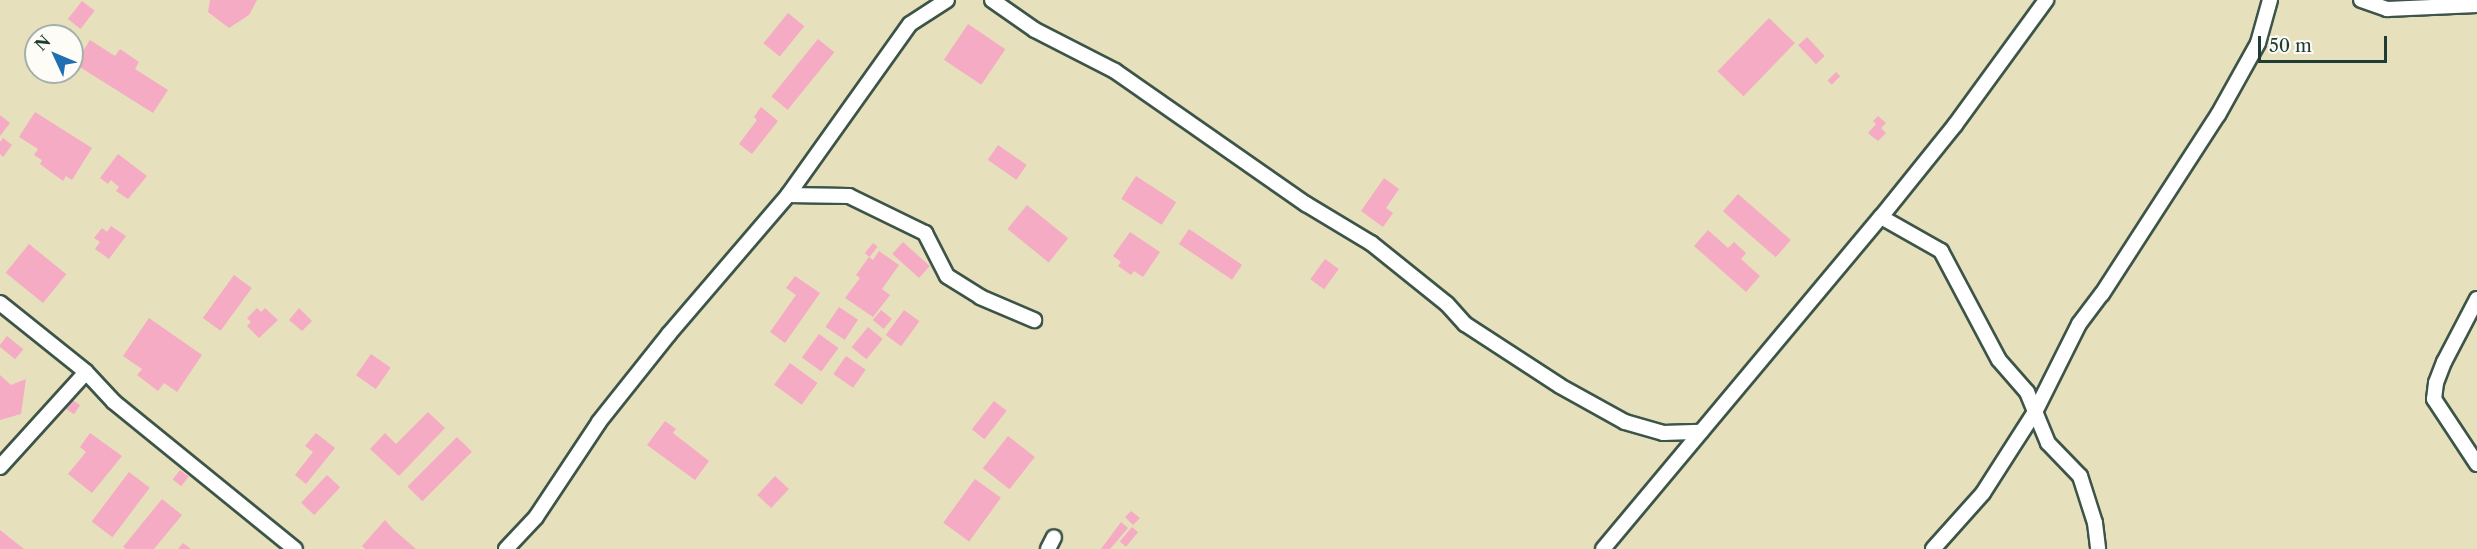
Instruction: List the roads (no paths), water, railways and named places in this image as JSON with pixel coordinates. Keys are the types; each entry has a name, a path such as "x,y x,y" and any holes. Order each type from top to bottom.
{"street":[{"path":"506,549 536,517 600,422 669,333 788,195 910,24 947,0"},
{"path":"992,0 1035,30 1115,71 1306,204 1371,243 1447,304 1465,324 1560,386 1625,422 1663,434 1701,432"},
{"path":"1603,549 1881,217 1954,125 2046,0"},
{"path":"1933,549 1983,493 2036,410 2079,324 2102,294 2218,115 2258,43 2270,0"},
{"path":"2361,0 2387,9 2477,5"},
{"path":"788,195 849,196 925,233 947,276 980,297 1034,320"},
{"path":"1881,217 1941,251 1999,360 2027,392 2048,443 2080,476 2095,523 2098,549"},
{"path":"2477,298 2444,362 2436,383 2434,399 2477,464"},
{"path":"0,303 86,372 114,402 296,549"},
{"path":"0,467 86,372"}]}
